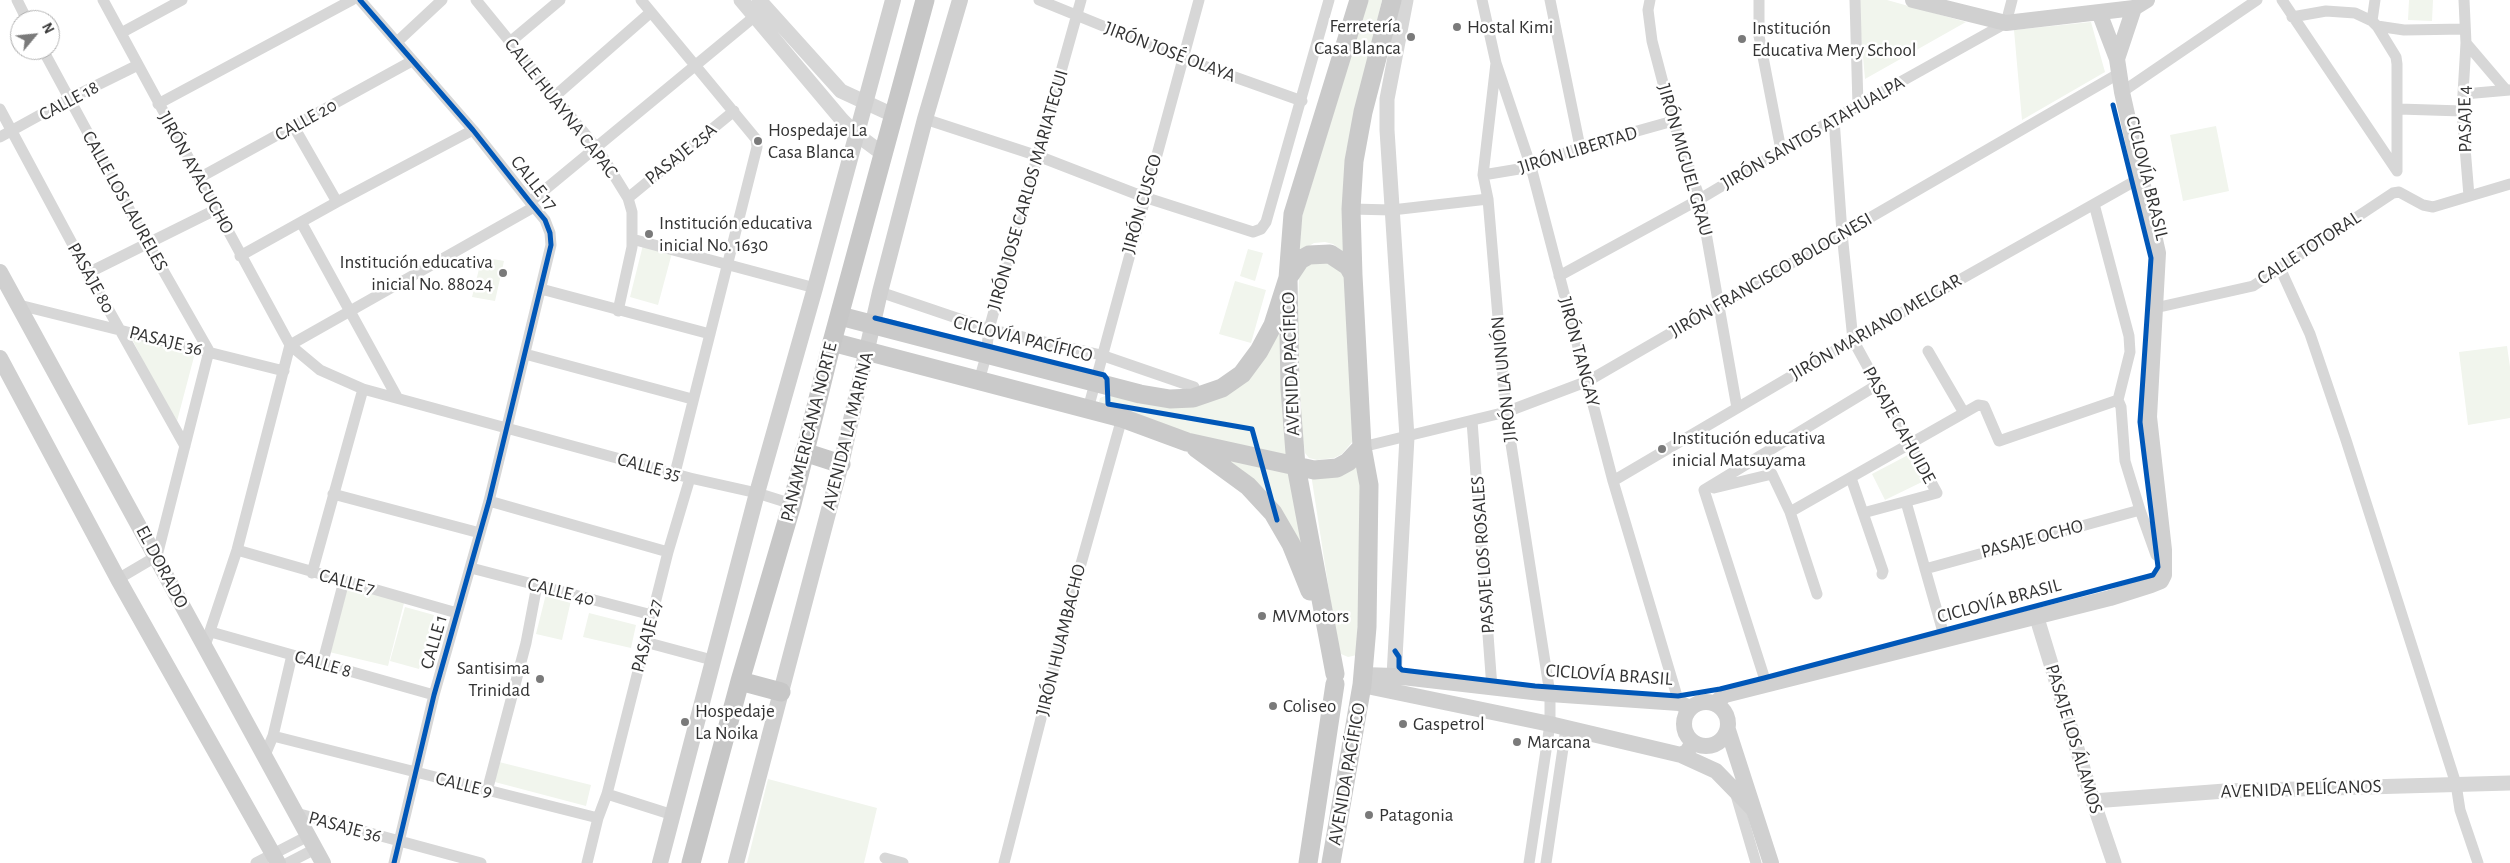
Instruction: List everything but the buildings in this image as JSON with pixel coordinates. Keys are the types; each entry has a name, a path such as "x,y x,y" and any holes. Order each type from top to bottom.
{"highway":[{"name":"PANAMERICANA NORTE","path":"692,863 740,681 792,504 832,342 925,0"},
{"path":"804,452 841,464"},
{"path":"740,681 781,692"}],"main road":[{"path":"660,863 757,493 893,0"},
{"name":"AVENIDA LA MARINA","path":"736,863 841,464 868,352 880,292 925,119 960,0"},
{"path":"1288,278 1293,214 1359,0"},
{"name":"AVENIDA PACÍFICO","path":"1331,863 1363,680 1369,569 1369,485 1362,446 1353,275 1351,209 1354,161 1363,112 1392,0"},
{"path":"1913,0 2006,23 2098,12 2139,2"},
{"path":"2118,67 2139,2"},
{"path":"1715,703 1725,695 1767,686 2036,615 2110,598 2161,581 2164,575 2164,550 2148,417 2158,253 2118,67 2098,12"},
{"path":"1288,278 1300,260 1320,253 1340,259 1353,275"},
{"name":"EL DORADO","path":"0,272 157,556 208,639 265,755 315,849"},
{"name":"AVENIDA PACÍFICO","path":"840,316 986,356 1140,394 1170,399 1194,398 1222,388 1242,374 1260,352 1273,324 1288,278"},
{"name":"AVENIDA PACÍFICO","path":"1288,278 1290,389 1296,466 1335,679 1308,863"},
{"name":"AVENIDA PACÍFICO","path":"832,342 1122,418 1187,442 1296,466"},
{"path":"0,358 118,579 280,860"},
{"path":"1187,442 1248,486 1273,513 1291,544 1324,622"},
{"path":"1296,466 1325,471 1337,468 1348,462 1362,446"},
{"path":"1363,680 1394,676 1492,688 1684,706 1699,702 1715,703 1726,714 1728,730 1772,863"},
{"path":"1335,679 1346,694 1356,692 1363,680"},
{"path":"1363,680 1681,755 1716,771"},
{"path":"1684,706 1684,729 1716,771 1755,812"},
{"path":"1696,743 1708,746 1719,743 1728,730"},
{"path":"1681,755 1696,743"}],"street":[{"name":"JIRÓN AYACUCHO","path":"103,0 158,104 217,209 240,256 290,345"},
{"path":"121,33 182,0"},
{"path":"158,104 352,0"},
{"name":"CALLE 17","path":"360,0 473,130 545,220 550,232 551,245 507,430"},
{"path":"397,42 442,0"},
{"name":"CALLE HUAYNA CAPAC","path":"476,0 596,148 628,198 632,212 632,239 618,311"},
{"path":"510,42 560,0"},
{"path":"641,0 753,132 757,147 692,399 675,473"},
{"path":"741,0 762,6 842,90 893,115"},
{"name":"JIRÓN JOSÉ OLAYA","path":"1040,0 1184,58 1302,101"},
{"name":"JIRÓN JOSE CARLOS MARIATEGUI","path":"979,381 986,356 989,329 1081,0"},
{"name":"JIRÓN CUSCO","path":"1088,409 1101,355 1199,0"},
{"path":"925,119 1038,156 1144,197 1254,232 1261,229 1266,222 1302,101 1329,0"},
{"path":"1394,676 1407,436 1387,130 1387,99 1406,0"},
{"name":"JIRÓN TANGAY","path":"1482,0 1496,63 1531,167 1613,481 1684,706"},
{"path":"1550,0 1580,147"},
{"name":"JIRÓN MIGUEL GRAU","path":"1650,0 1648,10 1652,40 1673,121 1700,199 1737,408"},
{"path":"1759,0 1759,36 1781,150"},
{"path":"1855,0 1858,106"},
{"path":"2006,23 2012,0"},
{"path":"2122,92 2258,0"},
{"path":"2282,0 2397,172 2399,109 2396,29"},
{"path":"2375,0 2375,24 2396,56"},
{"name":"PASAJE 4","path":"2464,0 2466,42 2462,111 2469,196"},
{"path":"208,639 237,550 290,345 532,204 596,148 697,66 762,6"},
{"path":"762,6 856,134 883,154"},
{"path":"555,96 651,12"},
{"path":"2292,17 2326,12 2355,13 2375,24 2396,29 2465,28"},
{"name":"JIRÓN SANTOS ATAHUALPA","path":"1559,276 1700,199 1834,119 2006,23"},
{"path":"2466,42 2508,90"},
{"name":"CALLE LOS LAURELES","path":"48,60 146,242 208,351"},
{"name":"CALLE 20","path":"199,178 294,128 412,61"},
{"name":"JIRÓN LA UNIÓN","path":"1496,63 1483,175 1488,199 1506,412 1550,694 1550,724 1529,863"},
{"name":"CALLE 18","path":"0,138 69,99 138,65"},
{"name":"JIRÓN FRANCISCO BOLOGNESI","path":"1362,446 1506,412 1588,382 1842,233 2118,67"},
{"path":"2464,94 2508,90"},
{"name":"PASAJE 80","path":"0,109 88,273 185,446"},
{"path":"2399,109 2462,111"},
{"name":"PASAJE 25A","path":"628,198 734,110"},
{"name":"PASAJE CAHUIDE","path":"1834,119 1842,233 1853,340 1912,444 1937,493 1906,502"},
{"name":"JIRÓN LIBERTAD","path":"1483,175 1531,167 1580,147 1673,121"},
{"path":"294,128 337,202"},
{"path":"240,256 473,130"},
{"name":"JIRÓN MARIANO MELGAR","path":"1613,481 1853,340 2142,177"},
{"path":"2469,196 2510,184"},
{"name":"CALLE TOTORAL","path":"2155,308 2253,286 2393,193 2399,192 2423,205 2433,207 2469,196"},
{"path":"1351,209 1392,210 1488,199"},
{"path":"2094,204 2129,336 2130,352 2118,400 2121,407 2125,461 2156,555 2164,550"},
{"path":"88,273 146,242 217,209"},
{"path":"301,222 397,397"},
{"path":"632,239 815,288"},
{"path":"2280,268 2310,334 2456,784 2460,810 2478,863"},
{"path":"541,289 710,334"},
{"path":"880,292 989,329 1101,355 1194,387"},
{"name":"PASAJE 36","path":"18,305 119,328 284,371"},
{"name":"CALLE 35","path":"290,345 320,370 363,389 397,397 507,430 690,478 757,493 792,504"},
{"path":"118,579 157,556 208,351"},
{"path":"1928,351 1964,413"},
{"path":"525,354 692,399"},
{"path":"1704,490 1877,385"},
{"path":"312,573 363,389"},
{"path":"1790,512 1978,405 1984,406 1999,440 2118,400"},
{"name":"JIRÓN HUAMBACHO","path":"1004,863 1077,578 1122,418"},
{"name":"PASAJE LOS ROSALES","path":"1472,421 1492,688"},
{"name":"CALLE 1","path":"394,863 417,773 434,695 471,568 507,430"},
{"path":"1704,490 1772,474 1790,512 1817,594"},
{"name":"PASAJE 27","path":"587,863 598,818 607,794 668,552 690,478"},
{"path":"1851,478 1883,571 1882,574"},
{"path":"1704,490 1767,686"},
{"path":"333,494 480,533"},
{"path":"489,501 668,552"},
{"path":"1863,513 1906,502 1945,639"},
{"name":"PASAJE OCHO","path":"1925,569 2140,510"},
{"name":"CALLE 7","path":"237,550 457,613"},
{"name":"CALLE 40","path":"471,568 652,615"},
{"path":"322,664 344,581"},
{"path":"487,791 526,642 537,586"},
{"name":"PASAJE LOS ÁLAMOS","path":"2036,615 2114,863"},
{"name":"CALLE 8","path":"208,639 292,655 434,695"},
{"path":"645,642 712,660"},
{"path":"265,755 273,736 292,655"},
{"path":"1546,863 1566,728"},
{"name":"CALLE 9","path":"273,736 598,818"},
{"name":"AVENIDA PELÍCANOS","path":"2093,801 2225,791 2510,784"},
{"path":"1735,791 1756,863"},
{"path":"607,794 673,815"},
{"name":"PASAJE 36","path":"296,813 481,863"},
{"path":"256,863 280,860 315,849"},
{"path":"886,858 903,863"}],"shaded area":[{"path":"1368,0 1382,0 1346,152 1343,205 1345,253 1333,244 1325,242 1314,243 1299,252 1302,216"},
{"path":"1858,0 1887,0 1966,22 1865,79"},
{"path":"2409,0 2433,0 2432,21 2408,20"},
{"path":"2091,22 2105,72 2022,120 2014,30"},
{"path":"2216,126 2229,191 2183,201 2170,135"},
{"path":"643,245 672,253 658,305 630,297"},
{"path":"1248,249 1263,253 1255,281 1240,276"},
{"path":"482,257 504,261 495,301 472,297"},
{"path":"1323,259 1345,274 1353,441 1342,454 1334,458 1317,460 1309,458 1305,453 1296,373 1299,277 1308,264"},
{"path":"1235,281 1266,290 1251,343 1219,334"},
{"path":"1280,317 1281,396 1289,461 1103,410 1099,402 1100,398 1110,394 1214,398"},
{"path":"131,337 195,353 176,425"},
{"path":"2507,346 2510,367 2510,418 2468,425 2459,352"},
{"path":"1208,450 1291,471 1308,565"},
{"path":"1910,454 1924,481 1885,500 1872,474"},
{"path":"1363,458 1357,655 1348,657 1341,654 1338,649 1311,474"},
{"path":"346,583 405,599 388,666 329,652"},
{"path":"547,590 572,596 562,640 536,634"},
{"path":"405,607 434,615 419,669 390,661"},
{"path":"589,613 636,625 631,648 583,637"},
{"path":"495,761 591,785 586,806 491,781"},
{"path":"768,779 877,808 864,863 747,863"}],"cycle path":[{"path":"360,0 473,130 545,220 550,233 551,245 489,501 434,695 394,863"},
{"name":"CICLOVÍA BRASIL","path":"1395,651 1399,657 1399,667 1402,670 1535,686 1678,696 1720,689 1764,678 2153,575 2158,567 2140,422 2151,258 2113,105"},
{"name":"CICLOVÍA PACÍFICO","path":"875,318 1104,375 1107,379 1108,404 1252,429 1277,520"}],"place":[{"name":"Hostal Kimi","path":"1457,27"},
{"name":"Ferretería Casa Blanca","path":"1411,37"},
{"name":"Institución Educativa Mery School","path":"1742,39"},
{"name":"Hospedaje La Casa Blanca","path":"758,141"},
{"name":"Institución educativa inicial No. 1630","path":"649,234"},
{"name":"Institución educativa inicial No. 88024","path":"503,273"},
{"name":"Institución educativa inicial Matsuyama","path":"1662,449"},
{"name":"MVMotors","path":"1262,616"},
{"name":"Santisima Trinidad","path":"540,679"},
{"name":"Coliseo","path":"1273,706"},
{"name":"Hospedaje La Noika","path":"685,722"},
{"name":"Gaspetrol","path":"1403,724"},
{"name":"Marcana","path":"1517,742"},
{"name":"Patagonia","path":"1369,815"}]}
